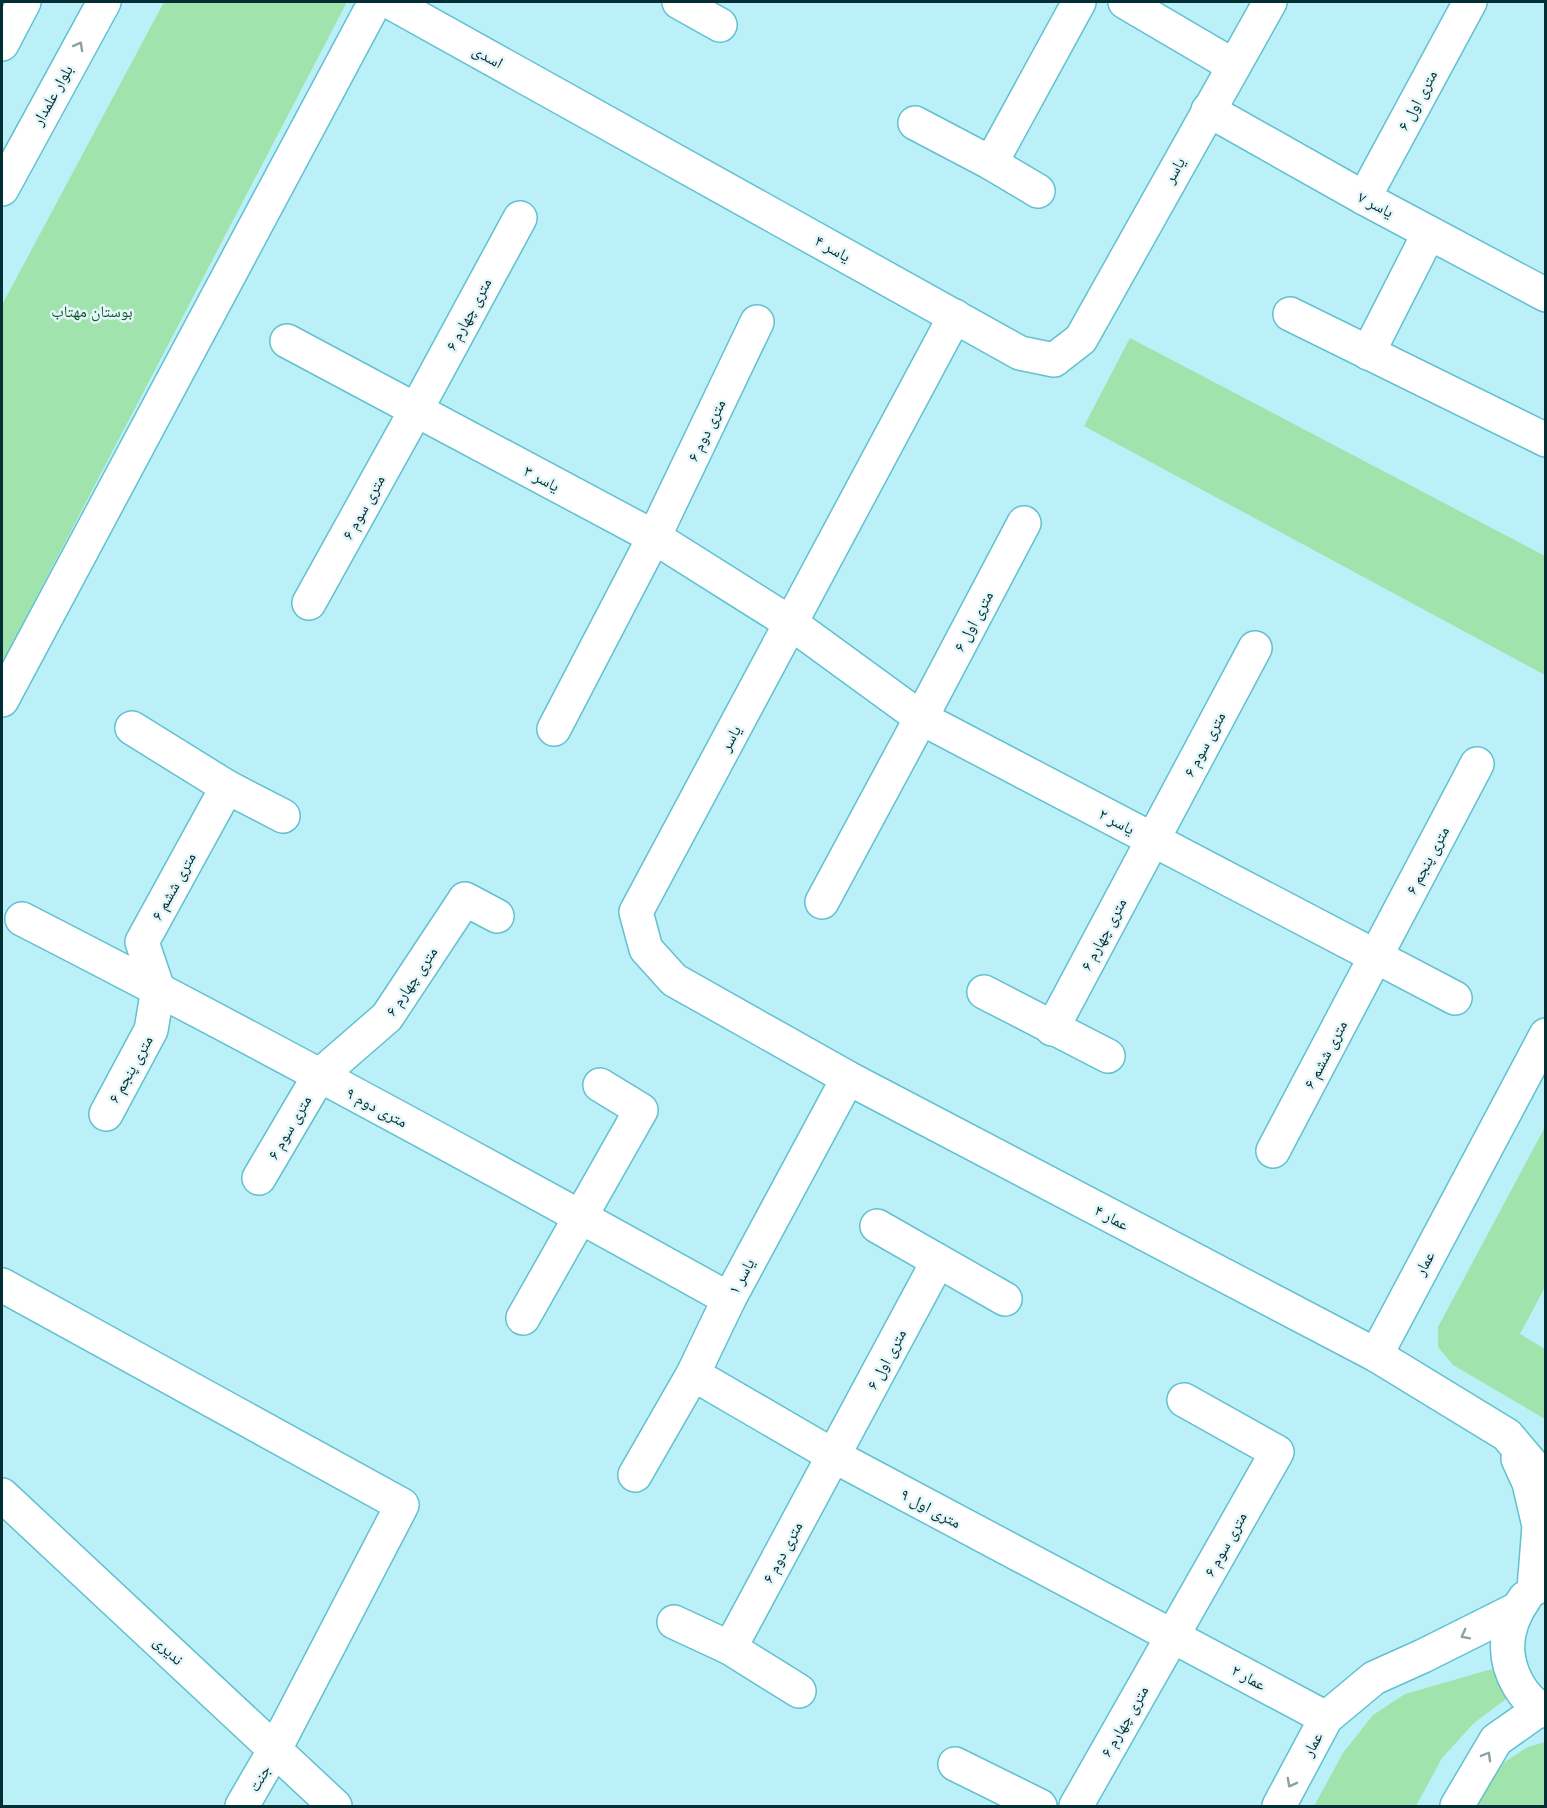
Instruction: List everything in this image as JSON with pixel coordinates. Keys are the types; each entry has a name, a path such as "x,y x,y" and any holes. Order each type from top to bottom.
{"street":[{"path":"2,44 24,2"},
{"name":"بلوار علمدار","path":"2,189 104,2"},
{"path":"2,700 375,2"},
{"name":"اسدی","path":"390,2 586,111"},
{"path":"679,2 720,25"},
{"path":"991,163 1079,2"},
{"path":"1125,2 1234,66"},
{"name":"یاسر","path":"1081,339 1270,2"},
{"name":"۶ متری اول","path":"1364,198 1470,2"},
{"name":"یاسر ۷","path":"1208,110 1364,198 1545,295"},
{"name":"یاسر ۴","path":"586,111 1020,353 1054,360 1081,339"},
{"path":"915,123 1038,191"},
{"name":"۶ متری چهارم","path":"417,410 520,218"},
{"path":"1368,352 1430,233"},
{"path":"1290,314 1545,440"},
{"name":"یاسر","path":"848,1078 674,980 646,948 636,912 955,316"},
{"name":"۶ متری دوم","path":"654,537 757,322"},
{"name":"یاسر ۳","path":"287,341 654,537 792,624"},
{"name":"۶ متری سوم","path":"309,603 417,410"},
{"name":"۶ متری اول","path":"921,718 1024,523"},
{"path":"554,729 654,537"},
{"name":"یاسر ۲","path":"792,624 921,718 1455,998"},
{"name":"۶ متری سوم","path":"1154,840 1255,648"},
{"path":"822,902 921,718"},
{"path":"132,728 227,787 283,816"},
{"name":"۶ متری پنجم","path":"1376,956 1477,764"},
{"name":"۶ متری ششم","path":"158,989 142,942 227,787"},
{"name":"۶ متری چهارم","path":"1052,1029 1154,840"},
{"name":"۶ متری چهارم","path":"319,1076 387,1017 465,899 497,916"},
{"name":"۹ متری دوم","path":"22,919 158,989 582,1217 729,1299"},
{"name":"۶ متری ششم","path":"1273,1151 1376,956"},
{"name":"۶ متری پنجم","path":"106,1114 151,1030 158,989"},
{"path":"984,992 1107,1056"},
{"name":"عمار","path":"1376,1355 1545,1035"},
{"name":"۶ متری سوم","path":"259,1178 319,1076"},
{"name":"یاسر ۱","path":"635,1475 693,1374 729,1299 848,1078"},
{"name":"عمار ۴","path":"848,1078 1376,1355"},
{"path":"523,1318 641,1110 600,1085"},
{"path":"877,1226 1005,1299"},
{"name":"۶ متری اول","path":"834,1456 938,1261"},
{"name":"جنت","path":"2,1285 402,1505 275,1749 242,1806"},
{"path":"1376,1355 1507,1436 1545,1481"},
{"name":"۹ متری اول","path":"693,1374 834,1456 1173,1636"},
{"name":"۶ متری سوم","path":"1173,1636 1277,1452 1184,1400"},
{"path":"1457,1806 1496,1740 1543,1710 1523,1694 1512,1674 1506,1652 1509,1629 1532,1594 1539,1526 1529,1483 1507,1436"},
{"name":"۶ متری دوم","path":"730,1648 834,1456"},
{"name":"ندیری","path":"2,1495 335,1806"},
{"name":"عمار","path":"1279,1806 1326,1718 1374,1678 1423,1656 1532,1594"},
{"path":"674,1622 730,1648 799,1691"},
{"name":"۶ متری چهارم","path":"1076,1806 1173,1636"},
{"name":"عمار ۲","path":"1173,1636 1326,1718"},
{"path":"955,1764 1040,1806"}],"green space":[{"name":"بوستان مهتاب","path":"164,2 347,2 2,663 2,305"},
{"path":"1130,338 1545,556 1545,675 1084,426"},
{"path":"1545,1127 1545,1287 1520,1334 1545,1349 1545,1419 1453,1365 1438,1347 1438,1327"},
{"path":"1492,1669 1506,1679 1510,1696 1474,1723 1442,1758 1416,1806 1314,1806 1343,1753 1373,1715 1405,1694"},
{"path":"1545,1742 1545,1806 1471,1806 1503,1763 1528,1747"}]}
